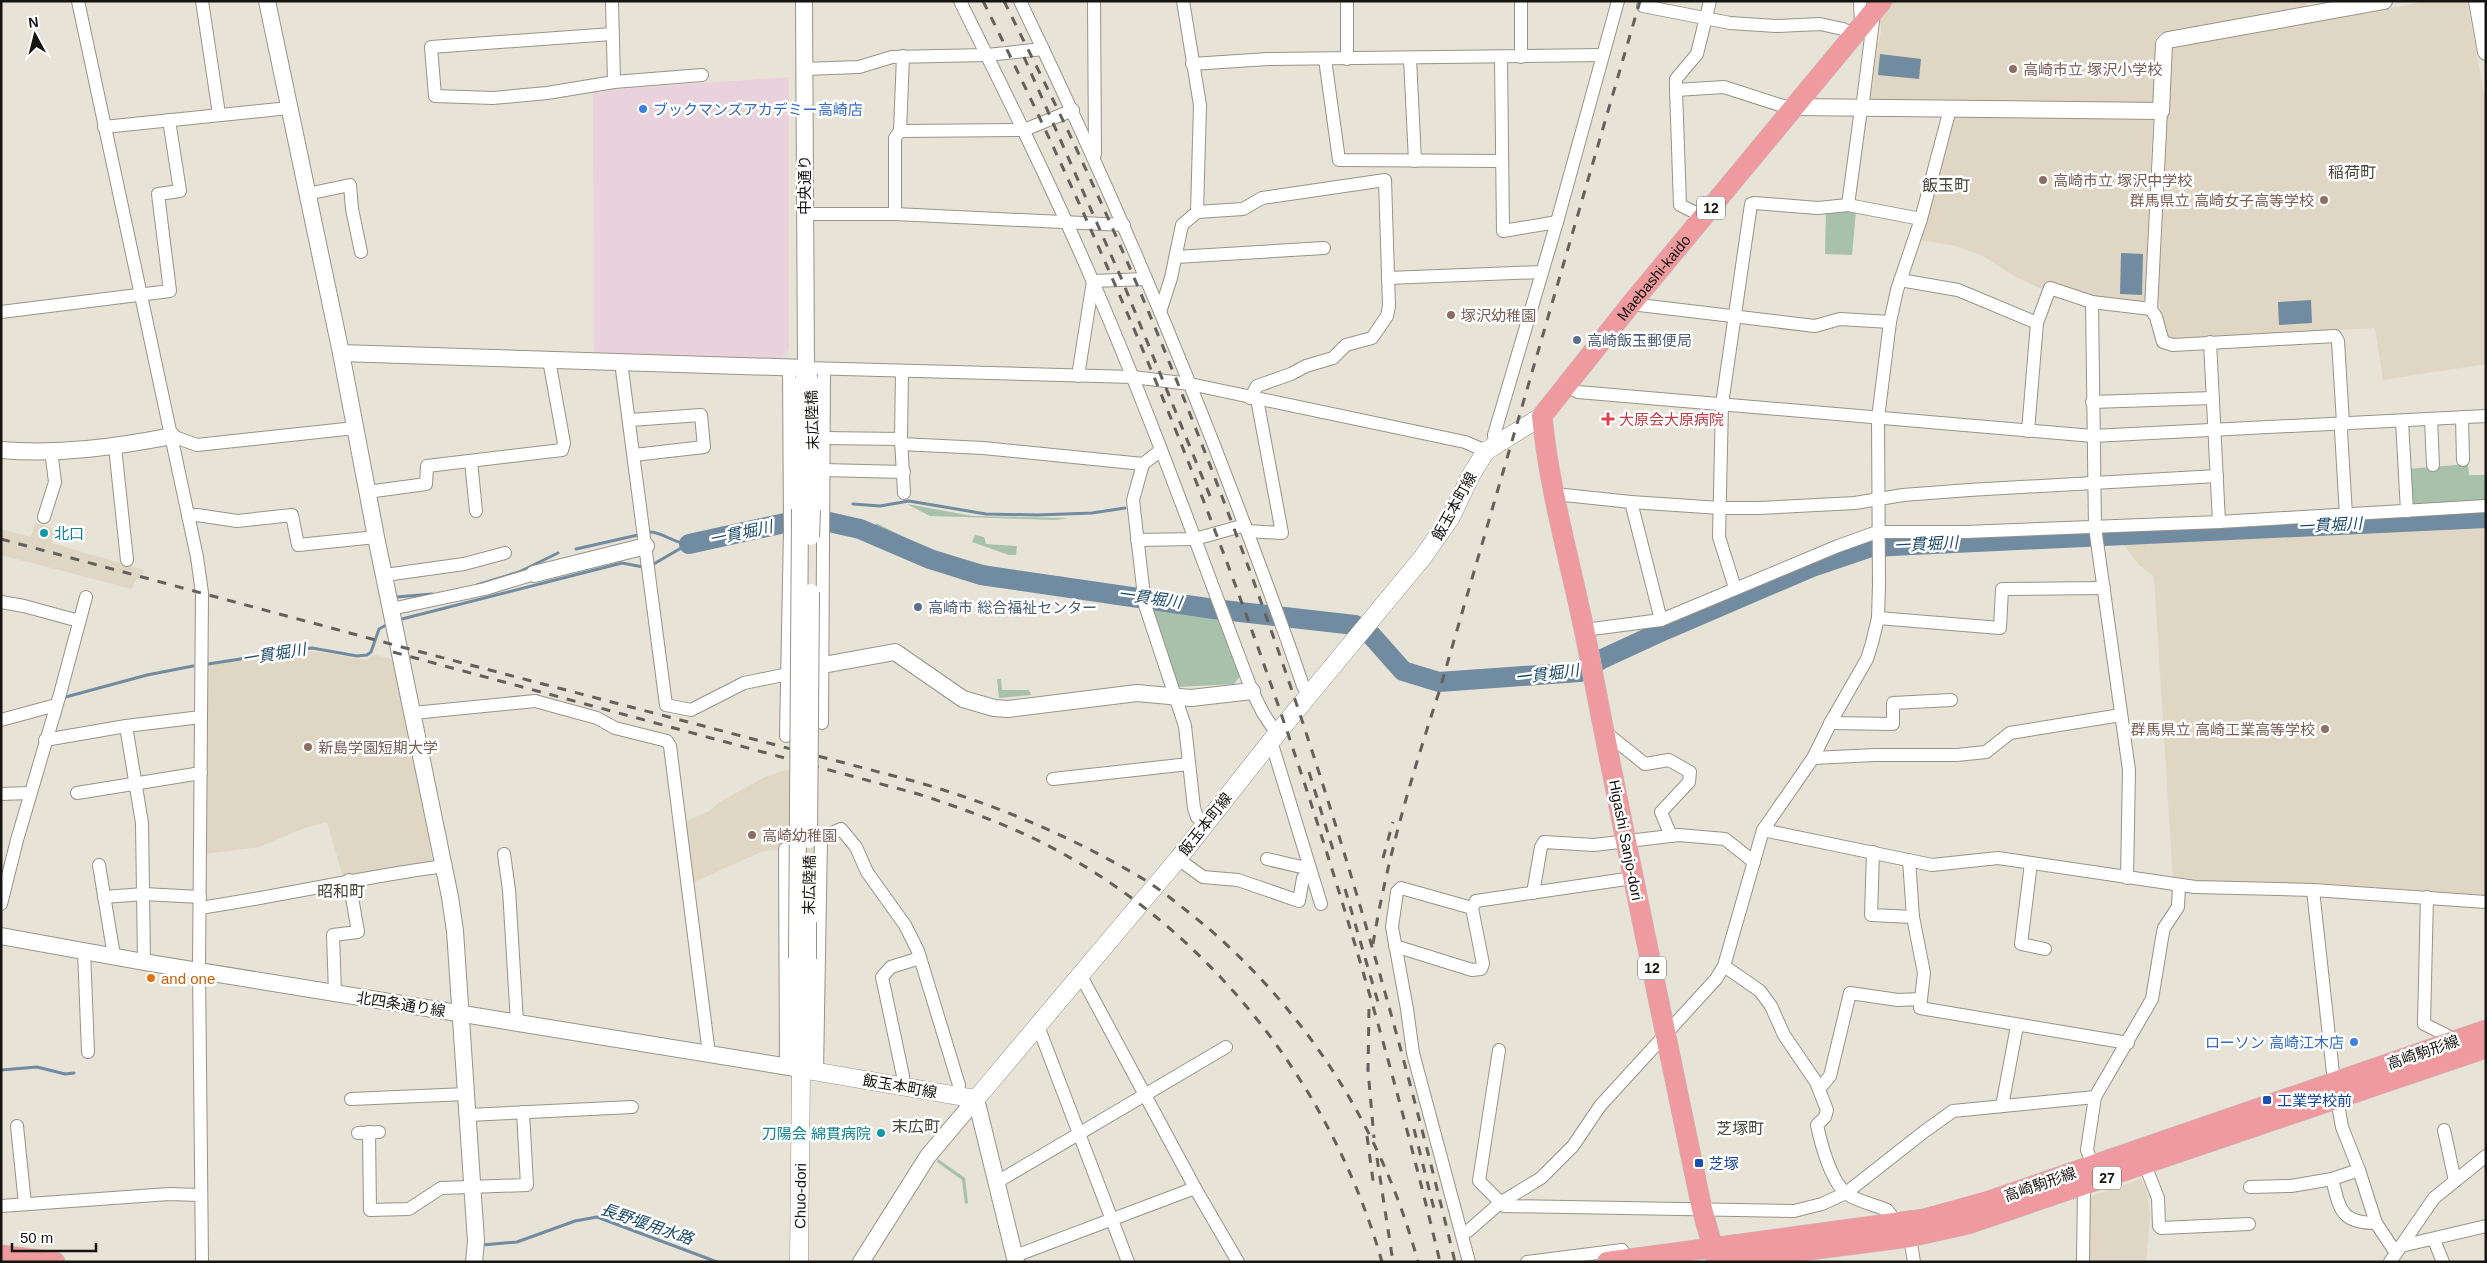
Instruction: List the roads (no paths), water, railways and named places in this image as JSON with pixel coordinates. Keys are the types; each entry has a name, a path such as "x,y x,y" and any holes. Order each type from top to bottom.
{"main road":[{"name":"Maebashi-kaido","path":"1542,416 1631,304 1857,30 1872,4"},
{"name":"飯玉本町線","path":"801,1069 976,1099 1178,859 1274,737 1310,696 1444,529 1471,475 1490,448 1542,416"},
{"name":"Higashi Sanjo-dori","path":"1542,416 1555,494 1605,732 1633,878 1702,1209 1715,1257"},
{"name":"高崎駒形線","path":"1607,1262 1657,1255 1715,1257 1826,1256 1996,1216 2145,1165 2336,1090 2456,1040 2486,1030"},
{"name":"高崎駒形線","path":"1715,1257 1961,1210 2093,1166 2336,1090 2486,1048"},
{"name":"Chuo-dori","path":"799,1262 801,1069"},
{"path":"1,1255 55,1262"}],"street":[{"path":"78,1 172,436 202,593 199,969 202,1262"},
{"path":"202,1 219,114"},
{"path":"267,1 341,353 376,537 444,866 455,931 476,1241 474,1262"},
{"path":"612,1 614,82"},
{"name":"中央通り","path":"804,1 806,368"},
{"path":"960,1 1024,130 1093,281 1133,377 1252,691 1274,737 1321,904"},
{"path":"1020,1 1073,110 1124,225 1190,384 1246,528 1303,686 1310,696"},
{"path":"1094,1 1095,159"},
{"path":"1183,1 1200,105 1197,212"},
{"path":"1347,1 1347,59"},
{"path":"1521,1 1521,57"},
{"path":"341,353 1133,377 1190,384 1253,399 1490,448 1618,1"},
{"path":"1704,217 1680,205 1676,79 1698,54 1710,1"},
{"path":"2346,515 2338,341 2335,336 2165,344 2151,309 2166,42 2337,5 2384,1"},
{"path":"2477,1 2486,52"},
{"path":"1848,205 1861,109 1872,4"},
{"path":"1643,6 1705,20 1776,26 1820,24 1857,30"},
{"path":"612,34 430,47 435,96 493,98 546,93 614,82 702,74"},
{"path":"804,69 859,67 892,57 903,56 987,55 1043,49"},
{"path":"1192,64 1268,58 1501,58 1602,55"},
{"path":"895,214 895,138 900,131 903,56"},
{"path":"1410,58 1415,161"},
{"path":"1501,58 1503,231 1556,222"},
{"path":"1325,59 1339,160 1502,161"},
{"path":"1676,90 1724,87 1783,106 1794,107 2161,111"},
{"path":"104,127 289,108"},
{"path":"1463,1232 1468,1231 1500,1202 1541,1178 1574,1146 1600,1106 1666,1036 1716,979 1724,966 1763,830 1813,758 1830,723 1867,659 1878,618 1878,418 1890,322 1900,280 1921,219 1950,109"},
{"path":"900,131 1024,130 1073,110"},
{"path":"1,312 170,291 158,194 180,191 169,120"},
{"path":"1137,540 1195,539 1246,528 1282,532 1253,399 1257,386 1306,366 1332,358 1346,346 1372,338 1387,316 1385,161"},
{"path":"1160,312 1176,257 1182,225 1197,212 1244,209 1262,198 1385,180"},
{"path":"307,194 350,186 361,252"},
{"path":"1734,588 1719,537 1722,404 1751,204 1754,202 1818,208 1848,205 1921,219"},
{"path":"804,214 895,214 1067,224 1124,225"},
{"path":"1176,257 1324,248"},
{"path":"1388,278 1541,272"},
{"path":"1093,281 1146,279"},
{"path":"1900,280 1958,290 2038,323"},
{"path":"1078,376 1093,281"},
{"path":"2028,431 2038,323 2050,288 2092,302 2151,309"},
{"path":"2092,302 2093,482 2096,529 2129,781 2127,878"},
{"path":"1631,304 1816,326 1840,319 1890,322"},
{"path":"2210,342 2219,522"},
{"path":"367,492 426,484 427,466 562,450 564,443 548,360"},
{"path":"621,362 666,705 692,710 744,683 823,665 895,652 963,699 994,708 1008,709 1137,693 1164,694 1177,698 1219,696 1252,691"},
{"path":"789,367 823,665 822,723"},
{"name":"末広陸橋","path":"801,1069 796,1059 803,955 806,518 800,391 806,368"},
{"path":"786,736 788,674 806,518 823,470 824,369"},
{"path":"902,371 901,441 904,493"},
{"path":"1566,386 1578,392 2093,436 2486,416"},
{"path":"2092,402 2213,398"},
{"path":"630,420 702,415 704,447 634,456"},
{"path":"2462,417 2463,460"},
{"path":"2431,419 2432,465"},
{"path":"2402,420 2407,512"},
{"path":"1,450 115,447 172,436 197,445 355,428"},
{"path":"823,438 901,441 1143,464"},
{"path":"115,447 127,560"},
{"path":"44,517 55,482 51,450"},
{"path":"1161,450 1143,464 1133,500 1137,540 1144,599 1185,726 1194,808 1197,817 1205,823"},
{"path":"471,461 476,511"},
{"path":"823,470 904,472"},
{"path":"1555,494 1631,502 1720,508 1855,503 1878,499 2093,482 2217,476"},
{"path":"1631,502 1661,620"},
{"path":"1584,630 1661,620 1838,546 1878,535 2096,529 2486,506"},
{"path":"188,516 196,515 237,521 292,515 298,545 376,537"},
{"path":"393,617 534,574 646,546"},
{"path":"384,575 464,564 505,553"},
{"path":"1878,618 2000,628 2002,589 2104,588"},
{"path":"1,904 30,793 86,597"},
{"path":"1,602 79,621"},
{"path":"1,720 58,700"},
{"path":"1830,723 1893,724 1892,703 1951,700"},
{"path":"413,713 535,701 597,718 615,728 667,741 670,746 709,1054"},
{"path":"1813,758 1875,755 1957,755 1986,752 2010,733 2121,715"},
{"path":"45,740 126,726 201,717"},
{"path":"126,726 142,823 144,962"},
{"path":"1605,732 1645,764 1669,760 1690,772 1689,782 1661,812 1670,836"},
{"path":"1053,779 1189,764"},
{"path":"77,793 200,773"},
{"path":"1,794 30,793"},
{"path":"801,1069 803,955 821,838 841,829 856,847 867,872 905,925 920,958 959,1085 957,1096"},
{"path":"1763,830 1932,865 1998,858 2195,887 2313,890 2486,902"},
{"path":"1534,893 1541,847 1544,842 1594,845 1670,836 1725,839 1754,862"},
{"path":"785,849 803,955"},
{"path":"1873,852 1871,915 1913,917"},
{"path":"504,854 509,890 517,1022"},
{"path":"1178,859 1204,877 1238,880 1300,901 1303,878 1311,872"},
{"path":"1267,859 1311,872"},
{"path":"1909,860 1913,917 1924,974 1920,1008 2017,1026 2128,1043"},
{"path":"2031,863 2021,944 2045,949"},
{"path":"99,865 114,956"},
{"path":"104,897 144,894 200,902 272,896 349,880 444,866"},
{"path":"1396,946 1472,970 1481,969 1483,964 1472,908 1476,902 1633,878"},
{"path":"335,993 333,935 358,932 349,880"},
{"path":"2093,1166 2087,1150 2095,1097 2152,999 2156,985 2164,928 2178,907 2179,885"},
{"path":"1469,1262 1463,1232 1413,1053 1392,927 1397,892 1401,888 1472,908"},
{"path":"2313,890 2342,1127 2359,1170 2376,1224 2396,1253"},
{"path":"2427,897 2424,1024 2456,1040"},
{"name":"北四条通り線","path":"1,936 144,962 199,969 801,1069"},
{"path":"84,951 88,1052"},
{"path":"902,1086 903,1076 882,977 891,967 920,958"},
{"path":"1724,966 1760,991 1771,1006 1784,1035 1819,1089 1827,1110 1826,1117 1817,1125 1821,1142 1827,1163 1846,1193 1887,1210 1891,1214 1892,1224"},
{"path":"1080,974 1195,1188 1238,1262"},
{"path":"1819,1089 1830,1076 1850,993 1898,1000 1920,999"},
{"path":"1038,1026 1128,1262"},
{"path":"2002,1106 2017,1026"},
{"path":"997,1182 1226,1047"},
{"path":"1499,1050 1479,1181 1504,1206 1794,1211 1822,1204 1846,1193 1953,1111 2095,1097"},
{"path":"351,1099 466,1094"},
{"path":"976,1099 1015,1259 1195,1188"},
{"path":"862,1262 928,1156 976,1099"},
{"path":"468,1115 632,1107"},
{"path":"369,1132 364,1167 370,1210 408,1204 441,1188 527,1185 523,1112"},
{"path":"17,1126 26,1204"},
{"path":"2444,1130 2455,1181"},
{"path":"2396,1253 2434,1198 2486,1156"},
{"path":"2145,1165 2156,1192 2161,1228 2250,1224"},
{"path":"2250,1187 2291,1186 2332,1179 2359,1170"},
{"path":"2332,1179 2340,1211 2354,1222 2376,1224"},
{"path":"2083,1262 2084,1186"},
{"path":"1,1206 169,1194 200,1196"},
{"path":"2396,1253 2434,1240 2486,1226"},
{"path":"1910,1237 1914,1262"},
{"path":"2434,1240 2444,1262"},
{"path":"1527,1262 1631,1249 1646,1249 1657,1255"}],"water":[{"path":"1880,54 1921,59 1919,79 1878,75"},
{"path":"2121,253 2143,254 2142,295 2120,294"},
{"path":"2311,300 2312,323 2279,325 2278,302"}],"waterway":[{"path":"853,504 880,506 909,501 986,514 1037,515 1092,513 1125,508"},
{"name":"一貫堀川","path":"689,544 785,523 829,522 860,529 930,559 981,575 1214,609 1355,625 1372,636 1403,671 1439,682 1580,672 1602,659 1665,630 1812,567 1871,547 2486,518"},
{"path":"648,532 658,533 678,542 689,544"},
{"path":"576,549 638,535"},
{"name":"一貫堀川","path":"652,565 688,544"},
{"path":"477,585 519,572 558,553"},
{"name":"一貫堀川","path":"398,620 622,563 643,567"},
{"path":"397,597 432,594"},
{"name":"一貫堀川","path":"208,664 312,648 357,656 367,655 371,652 379,629 390,623"},
{"name":"一貫堀川","path":"62,698 147,675 193,666"},
{"name":"長野堰用水路","path":"1,1070 37,1067 65,1074 74,1073"},
{"name":"長野堰用水路","path":"482,1245 517,1242 575,1221 597,1217 717,1262"}],"railway":[{"path":"983,1 1056,152 1124,306 1188,461 1248,618 1302,777 1353,937 1399,1099 1440,1262"},
{"path":"1004,1 1072,139 1144,300 1238,539 1270,627 1330,806 1384,988 1455,1262"},
{"path":"1373,944 1385,880 1410,786 1640,1"},
{"path":"1024,57 1122,280 1212,501"},
{"path":"1,539 398,646 917,782 1005,812 1062,836 1118,864 1153,885 1208,928 1245,962 1279,999 1310,1038 1338,1079 1363,1122 1385,1167 1403,1214 1418,1262"},
{"path":"393,652 918,794 1021,832 1096,874 1153,915 1206,962 1253,1014 1294,1071 1330,1132 1359,1196 1382,1262"},
{"path":"1309,772 1335,856"},
{"path":"1383,858 1393,822"},
{"path":"1345,889 1380,1009"},
{"path":"1369,1009 1368,1070 1374,1138"},
{"path":"1414,1129 1434,1209"},
{"path":"1367,1136 1374,1188"},
{"path":"1377,1158 1393,1262"}],"place":[{"name":"高崎市立 塚沢小学校","path":"2013,69"},
{"name":"ブックマンズアカデミー高崎店","path":"643,109"},
{"name":"高崎市立 塚沢中学校","path":"2043,180"},
{"name":"群馬県立 高崎女子高等学校","path":"2324,200"},
{"name":"塚沢幼稚園","path":"1451,315"},
{"name":"高崎飯玉郵便局","path":"1577,340"},
{"name":"大原会大原病院","path":"1608,419"},
{"name":"北口","path":"44,533"},
{"name":"高崎市 総合福祉センター","path":"918,607"},
{"name":"群馬県立 高崎工業高等学校","path":"2325,729"},
{"name":"新島学園短期大学","path":"308,747"},
{"name":"高崎幼稚園","path":"752,835"},
{"name":"and one","path":"151,978"},
{"name":"ローソン 高崎江木店","path":"2354,1042"},
{"name":"工業学校前","path":"2267,1100"},
{"name":"刀陽会 綿貫病院","path":"881,1133"},
{"name":"芝塚","path":"1699,1163"}],"district":[{"name":"稲荷町","path":"2352,172"},
{"name":"飯玉町","path":"1946,185"},
{"name":"昭和町","path":"341,891"},
{"name":"末広町","path":"916,1126"},
{"name":"芝塚町","path":"1740,1128"}]}
